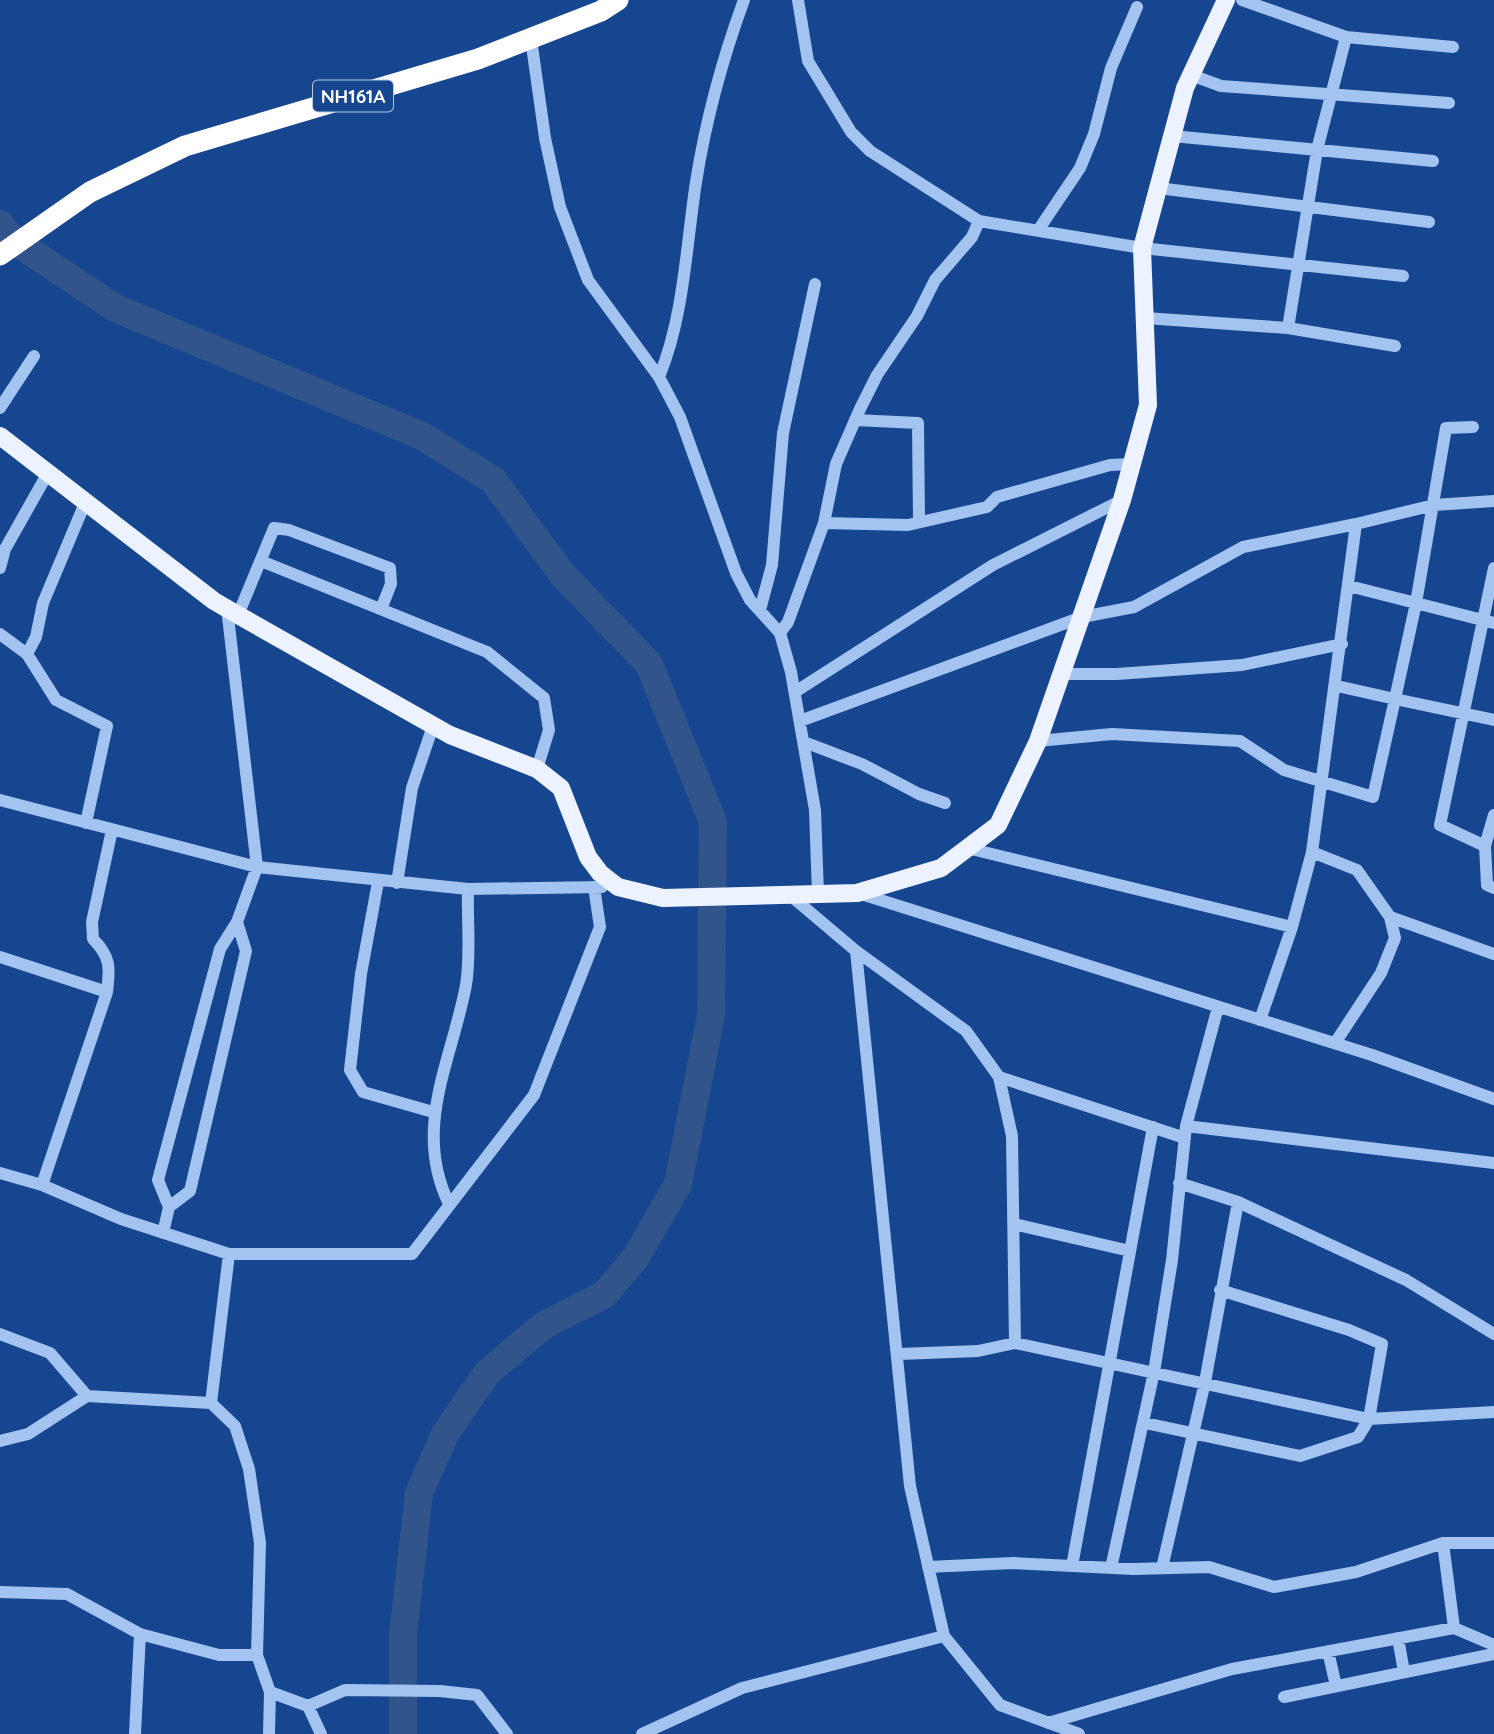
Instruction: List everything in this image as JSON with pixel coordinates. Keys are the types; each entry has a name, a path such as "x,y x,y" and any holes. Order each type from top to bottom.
{"highway":[{"name":"NH161A","path":"0,255 90,192 185,146 478,59 601,12 618,0"}],"main road":[{"path":"0,436 232,612 433,726 537,769 561,788 588,856 600,873 618,887 663,898 857,893 941,868 998,825 1038,741 1122,500 1148,405 1142,248 1191,75 1226,0"}],"street":[{"path":"659,377 673,345 712,97 744,0"},
{"path":"798,0 808,61 851,132 870,151 979,221 1142,248 1403,276"},
{"path":"1242,0 1346,37 1453,47"},
{"path":"1039,229 1080,168 1094,134 1111,68 1137,7"},
{"path":"1288,328 1296,263 1317,150 1329,94 1346,37"},
{"path":"531,39 545,138 560,207 588,280 659,377 680,417 736,572 750,600 780,633 795,692 815,810 818,894"},
{"path":"1191,75 1221,86 1449,103"},
{"path":"1172,136 1433,162"},
{"path":"1158,188 1429,222"},
{"path":"780,633 788,622 824,523 836,464 855,420 877,375 917,316 935,280 972,237 979,221"},
{"path":"760,610 772,565 783,433 815,284"},
{"path":"1145,318 1288,328 1395,346"},
{"path":"0,408 34,356"},
{"path":"855,420 918,423 919,521"},
{"path":"1038,741 1112,734 1240,741 1284,770 1373,797 1416,603 1446,428 1473,427"},
{"path":"824,523 908,525 987,507 997,497 1110,465 1131,464"},
{"path":"0,568 5,549 49,471"},
{"path":"795,692 993,565 1122,500"},
{"path":"800,721 1082,617 1134,607 1243,547 1434,505 1494,501"},
{"path":"27,654 36,637 43,603 85,503"},
{"path":"1259,1020 1292,927 1312,852 1337,686 1356,524"},
{"path":"163,1233 169,1207 158,1180 220,949 237,922 257,866 232,612 261,561 274,528 289,530 390,568 391,584 381,610"},
{"path":"261,561 487,652 544,698 550,730 537,769"},
{"path":"1485,846 1440,825 1488,622 1494,568"},
{"path":"1349,586 1488,622"},
{"path":"0,634 27,654 55,700 107,726 86,823"},
{"path":"1062,674 1117,674 1242,665 1342,644"},
{"path":"1337,686 1494,720"},
{"path":"397,883 412,788 433,726"},
{"path":"804,742 862,764 919,794 945,803"},
{"path":"0,800 257,866 378,882 468,889 618,887"},
{"path":"1494,815 1485,846 1487,885 1494,888"},
{"path":"41,1185 107,992 111,966 105,952 93,939 92,922 112,830"},
{"path":"967,848 1292,927"},
{"path":"1312,852 1357,870 1390,917 1395,938 1388,958 1335,1043"},
{"path":"378,882 361,974 350,1070 363,1092 433,1112"},
{"path":"0,1173 41,1185 121,1219 229,1254 412,1254 534,1095 600,927 594,887"},
{"path":"449,1204 442,1190 433,1138 433,1112 466,984 468,889"},
{"path":"857,893 1335,1043 1494,1099"},
{"path":"791,896 856,951 966,1031 999,1077 1012,1136 1015,1343"},
{"path":"1390,917 1494,954"},
{"path":"169,1207 190,1191 246,951 237,922"},
{"path":"856,951 899,1354 910,1486 944,1636 1000,1706 1079,1734"},
{"path":"0,957 107,992"},
{"path":"1111,1568 1145,1423 1154,1372 1172,1260 1186,1132 1218,1007"},
{"path":"999,1077 1153,1127 1494,1163"},
{"path":"1072,1566 1153,1127"},
{"path":"1179,1183 1238,1202 1406,1280 1494,1334"},
{"path":"1162,1568 1205,1382 1238,1202"},
{"path":"1014,1224 1130,1251"},
{"path":"211,1403 229,1254"},
{"path":"1145,1423 1300,1456 1357,1437 1369,1419 1382,1344 1349,1330 1220,1290"},
{"path":"0,1334 50,1353 88,1396"},
{"path":"899,1354 978,1351 1015,1343 1369,1419 1494,1412"},
{"path":"0,1441 28,1434 88,1396 211,1403 235,1426 249,1469 261,1543 257,1655 270,1692 269,1734"},
{"path":"928,1567 1013,1563 1111,1568 1209,1567 1274,1587 1356,1572 1443,1543 1494,1543"},
{"path":"1443,1543 1454,1628"},
{"path":"0,1592 68,1594 140,1634 219,1655 257,1655"},
{"path":"1048,1723 1232,1669 1454,1628 1494,1645"},
{"path":"135,1734 140,1634"},
{"path":"642,1734 742,1688 944,1636"},
{"path":"1398,1638 1404,1672"},
{"path":"1328,1651 1336,1686"},
{"path":"1284,1697 1494,1654"},
{"path":"270,1692 308,1706 345,1690 440,1691 477,1695 507,1734"},
{"path":"308,1706 321,1734"}],"waterway":[{"path":"0,224 13,240 115,308 422,436 493,480 562,574 649,664 713,822 711,1015 678,1184 636,1257 605,1294 544,1325 487,1373 445,1434 419,1493 403,1635 403,1734"}]}
